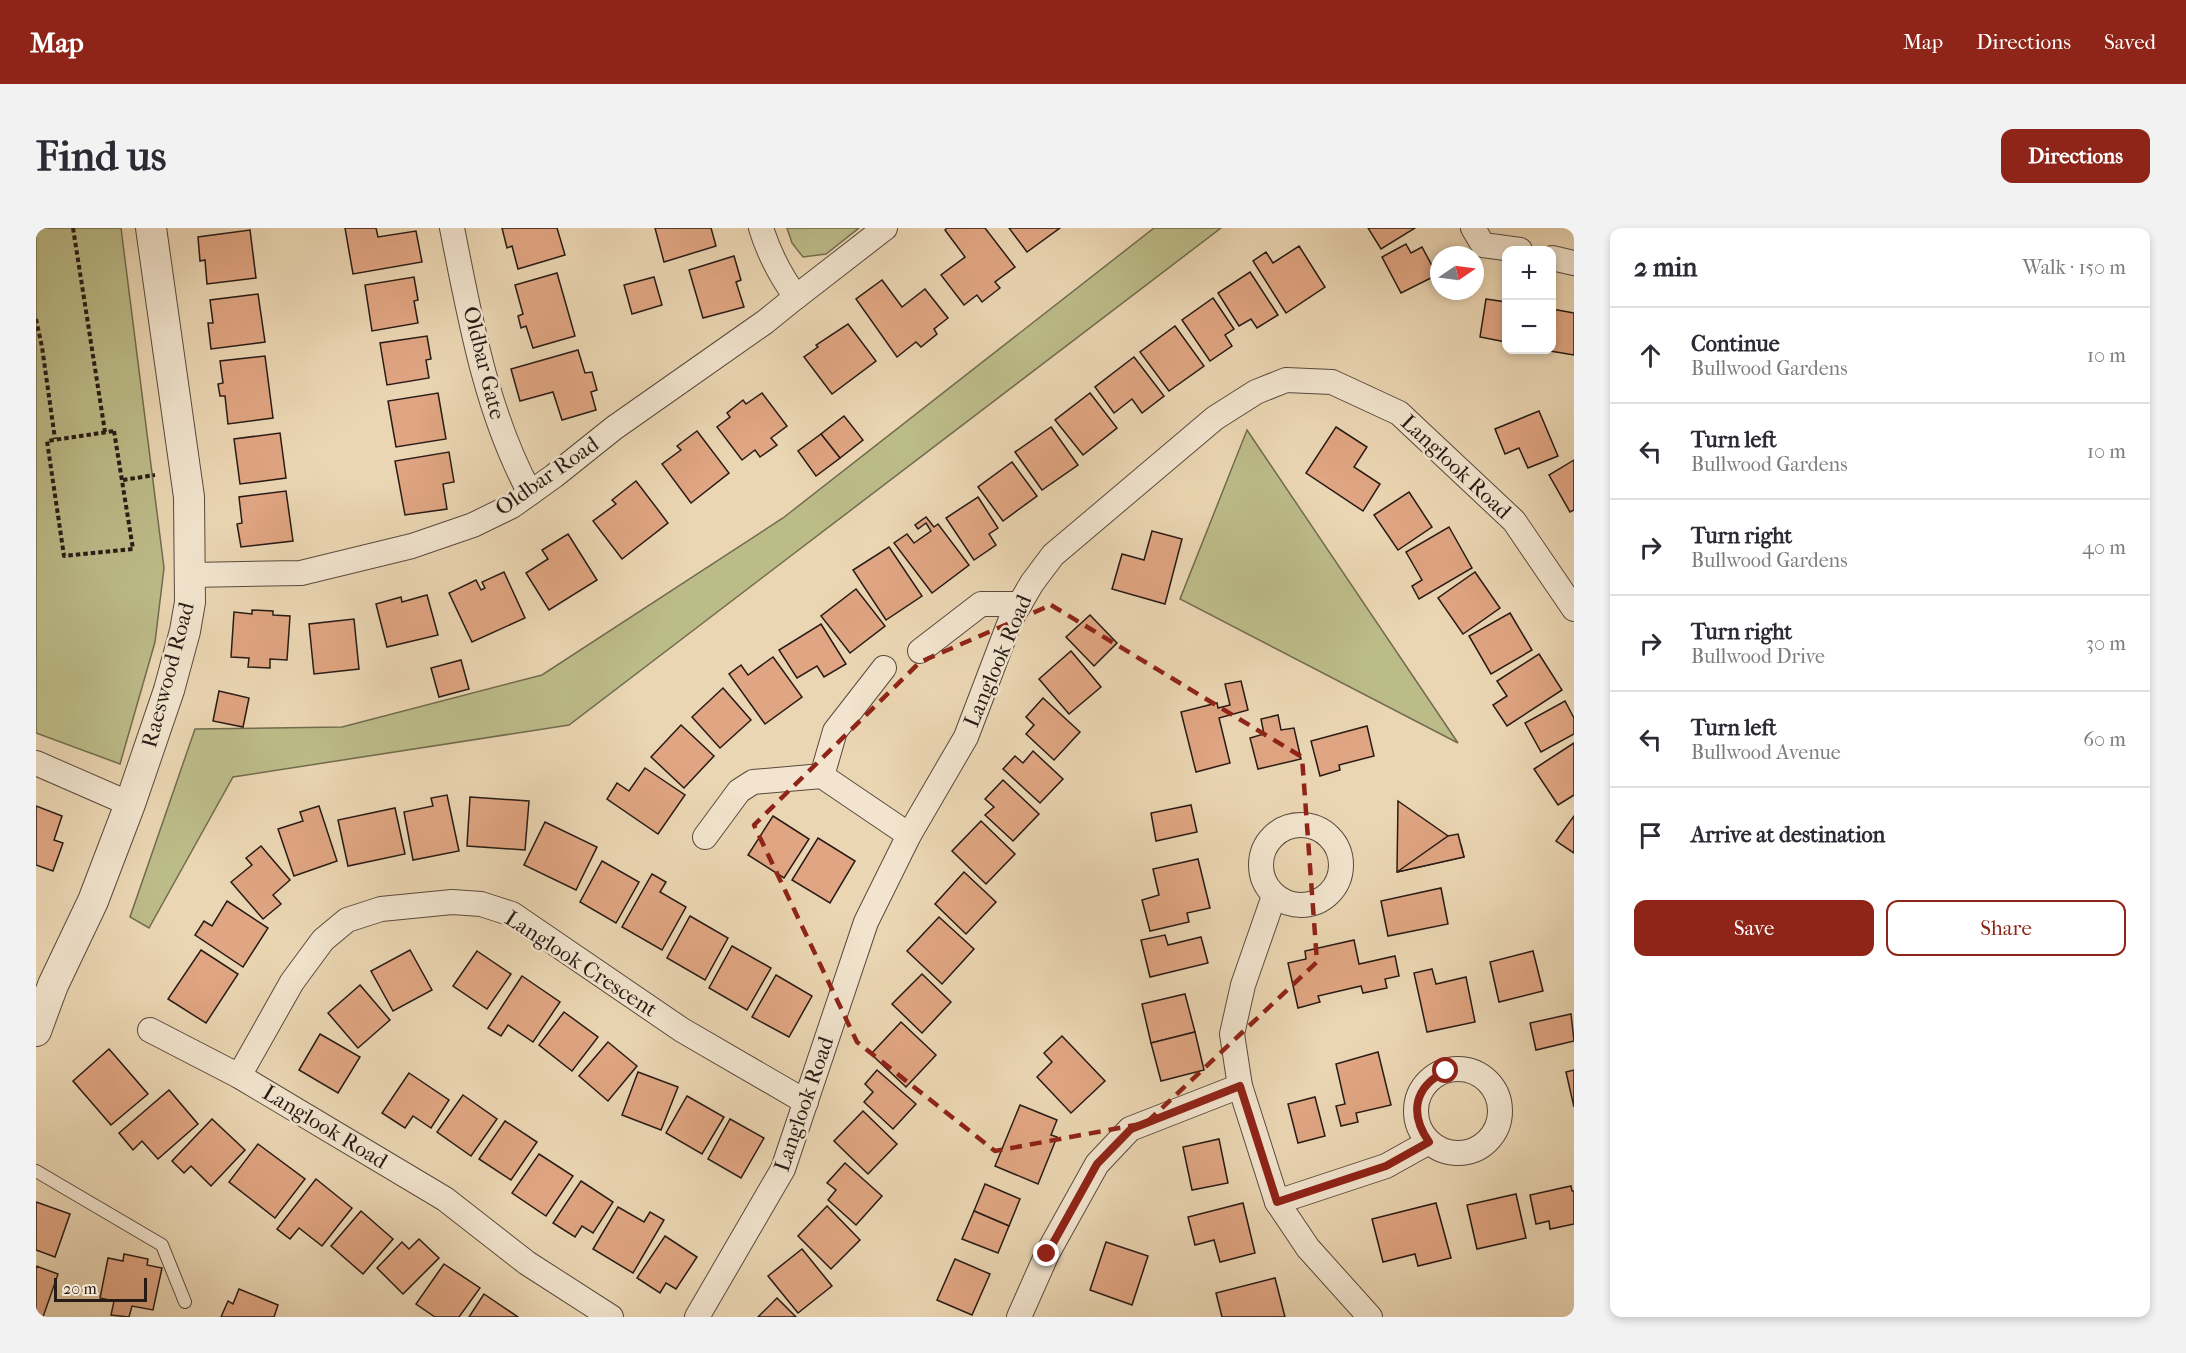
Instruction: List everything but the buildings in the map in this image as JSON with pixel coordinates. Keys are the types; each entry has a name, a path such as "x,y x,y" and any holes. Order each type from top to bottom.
{"street":[{"name":"Raeswood Road","path":"36,1031 53,985 93,901 130,804 169,690 190,602 189,497 151,228"},
{"name":"Oldbar Gate","path":"452,228 488,392 503,437 530,494"},
{"path":"761,228 769,253 796,297"},
{"name":"Oldbar Road","path":"190,575 301,573 412,546 473,525 512,506 614,428 718,356 885,228"},
{"path":"1477,245 1502,248"},
{"path":"1556,259 1574,263"},
{"name":"Langlook Road","path":"697,1317 783,1169 866,922 909,835 966,737 1011,619 1032,583 1053,555 1206,425 1256,392 1286,380 1332,382 1399,413 1514,521 1574,609"},
{"path":"920,651 981,604 1020,604"},
{"path":"822,776 835,731 884,668"},
{"path":"36,764 130,804"},
{"path":"705,837 739,791 753,782 822,776 909,835"},
{"path":"1274,896 1243,985 1232,1034 1240,1086 1277,1202 1308,1248 1370,1317"},
{"name":"Langlook Crescent","path":"239,1076 292,982 323,940 347,920 381,909 452,902 481,904 512,914 682,1030 806,1102"},
{"name":"Langlook Road","path":"150,1030 239,1076 445,1199 527,1263 611,1317"},
{"path":"1019,1317 1047,1254 1097,1164 1131,1129 1240,1086"},
{"path":"1277,1202 1386,1166 1429,1142"}],"lane":[{"path":"36,1171 162,1245 185,1302"}],"path":[{"path":"73,228 105,432"},
{"path":"36,319 55,439"},
{"path":"114,431 133,549 64,556 47,441 55,439 114,431"}],"highlighted area":[{"path":"1051,605 1302,757 1317,962 1146,1123 995,1151 857,1042 754,825 920,662"}],"green space":[{"path":"36,228 121,228 164,568 155,642 120,764 36,733"},
{"path":"787,228 859,228 826,254 803,257 792,243"},
{"path":"1154,228 1221,228 569,725 233,777 149,928 130,917 195,729 342,727 542,675 783,518"},
{"path":"1247,430 1458,743 1180,599"}],"route":[{"path":"1047,1254 1097,1164 1131,1129 1240,1086 1277,1202 1386,1166 1429,1142 1420,1129 1416,1112 1419,1095 1432,1077 1446,1071"}]}
